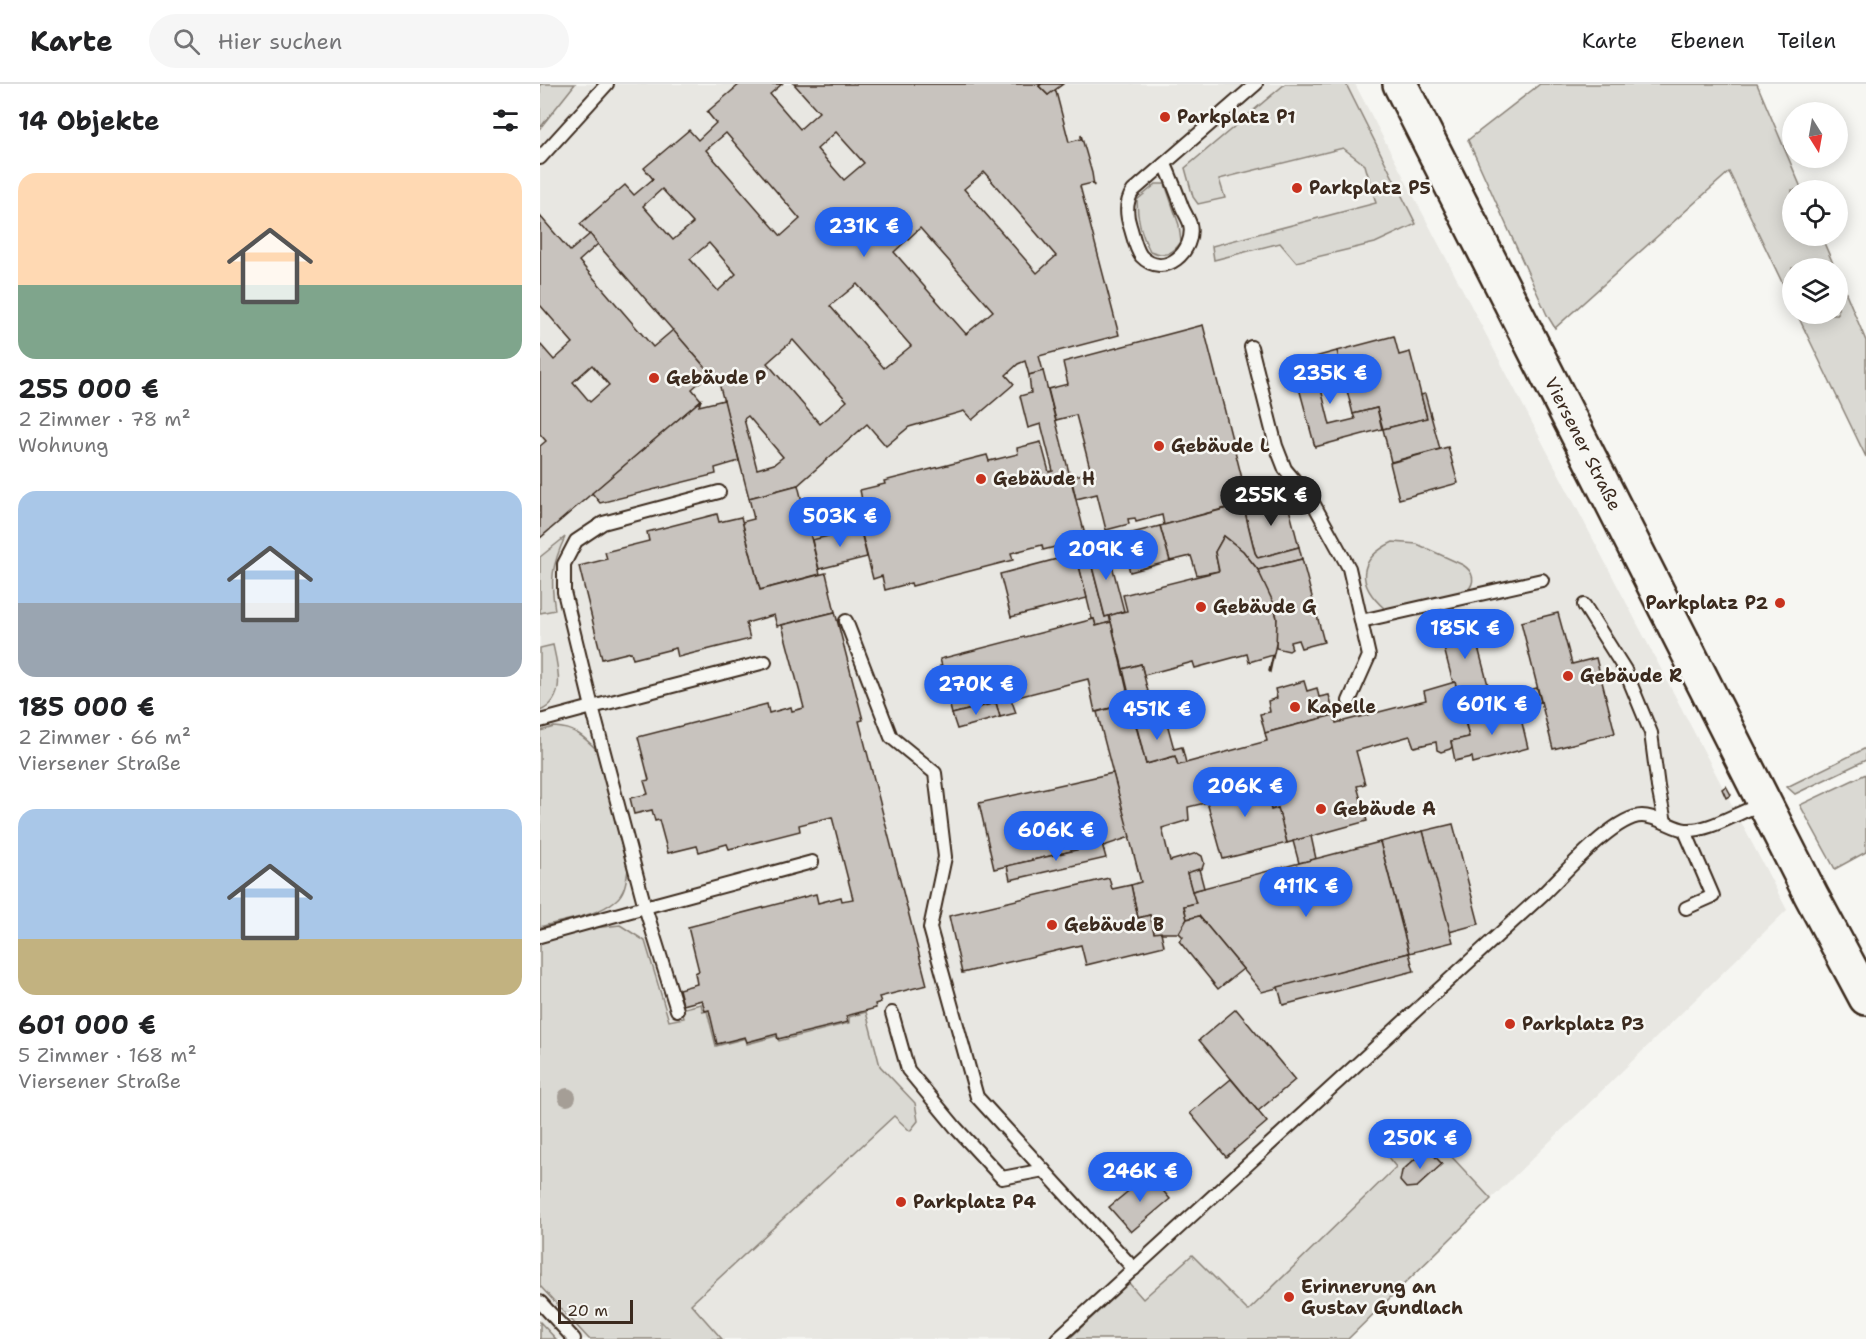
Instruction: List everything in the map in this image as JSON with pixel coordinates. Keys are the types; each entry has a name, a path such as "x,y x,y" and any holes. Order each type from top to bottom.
{"main road":[{"name":"Viersener Straße","path":"1400,84 1765,804 1866,998"}],"lane":[{"path":"540,158 607,84"},
{"path":"1165,164 1190,225 1183,254 1170,263 1159,264 1141,255 1128,219 1129,198 1133,191 1256,84"},
{"path":"1251,347 1276,446 1285,469 1312,501 1349,568 1369,656 1349,700"},
{"path":"677,1010 645,907 592,706 564,592 564,564 576,541 603,523 719,492"},
{"path":"1361,621 1542,580"},
{"path":"1584,605 1625,670 1651,733 1665,822"},
{"path":"846,621 891,737 935,773 945,857 930,928 977,1097 1134,1269"},
{"path":"540,721 765,662"},
{"path":"1057,1339 1609,831 1627,820 1643,816 1686,831 1711,826 1747,808 1765,804"},
{"path":"1686,831 1713,896 1686,908"},
{"path":"540,936 812,862"},
{"path":"892,1013 908,1070 956,1128 1002,1178 1044,1170"},
{"path":"540,1302 574,1339"}],"shaded area":[{"path":"540,84 575,84 540,128"},
{"path":"575,84 1355,84 1787,910 1491,1199 1423,1127 1390,1136 1378,1146 1396,1167 1247,1311 1143,1299 1129,1284 1069,1339 556,1339 540,1322 540,128"},
{"path":"1285,84 1346,84 1416,224 1375,243 1296,262 1280,243 1214,260 1212,246 1376,203 1365,165 1343,148 1219,179 1225,198 1198,204 1193,197 1185,168"},
{"path":"1540,84 1757,84 1782,143 1782,168 1793,168 1798,180 1782,180 1782,246 1825,246 1831,258 1782,258 1782,282 1729,172 1555,328 1547,315 1468,140"},
{"path":"1156,184 1165,184 1179,225 1181,242 1168,254 1150,251 1142,233 1138,214 1137,200"},
{"path":"1848,298 1866,341 1866,457 1802,324 1848,324"},
{"path":"565,537 553,573 555,610 540,613 540,557"},
{"path":"1393,542 1417,544 1463,565 1473,577 1470,588 1467,591 1400,610 1385,609 1369,590 1365,581 1365,572 1372,556"},
{"path":"553,645 558,673 557,691 549,706 540,711 540,648"},
{"path":"554,727 568,729 578,734 598,751 628,870 621,894 608,906 580,917 540,927 540,731"},
{"path":"1866,748 1866,760 1795,794 1787,787"},
{"path":"1866,774 1866,852 1835,869 1800,805"},
{"path":"620,925 645,941 669,1021 684,1018 681,1009 701,1004 703,1012 707,1011 716,1046 746,1038 747,1044 776,1036 779,1041 849,1023 849,1017 866,1012 880,1066 915,1103 918,1121 910,1131 894,1116 691,1304 722,1339 589,1339 540,1286 540,941 585,929"},
{"path":"1423,1126 1491,1199 1348,1339 1069,1339 1129,1283 1143,1299 1192,1255 1248,1311 1396,1167 1378,1145 1390,1136"},
{"path":"540,1322 556,1339 540,1339"}],"building":[{"path":"740,84 782,84 770,94 800,129 819,112 794,84 1042,84 1039,86 1048,95 1055,88 1069,142 1081,139 1081,135 1092,173 1094,186 1092,183 1080,186 1119,335 1039,356 1043,371 1029,375 1025,361 1018,364 1006,375 1014,384 972,420 964,411 909,427 886,446 867,424 798,485 749,498 719,383 580,224 625,185 634,195 653,179 644,168 689,130 698,140 716,123 707,112","holes":["836,132 864,163 844,180 817,149","726,133 800,219 781,236 706,150","984,172 1056,256 1037,273 964,189","662,189 693,223 673,240 643,206","920,228 993,311 966,334 894,252","709,243 736,274 718,291 690,259","857,284 911,346 884,368 830,306","793,340 847,401 820,424 767,363","748,416 783,457 774,464 757,469 744,419"]},
{"path":"1063,84 1048,95 1039,86"},
{"name":"Gebäude P","path":"540,216 570,251 590,234 598,244 579,261 653,347 673,330 710,373 692,389 701,400 540,538 540,446 546,441 540,434 540,344 554,360 573,343 540,305","holes":["592,365 609,385 590,402 573,382"]},
{"name":"Gebäude L","path":"1203,325 1248,502 1164,525 1162,515 1136,522 1135,518 1128,519 1129,524 1106,530 1097,494 1076,499 1071,477 1091,472 1076,415 1056,420 1048,389 1068,384 1063,362"},
{"path":"1394,336 1399,355 1410,352 1427,418 1383,429 1377,408 1353,414 1337,351"},
{"path":"1337,351 1342,370 1318,377 1330,425 1355,419 1353,414 1377,408 1382,429 1315,447 1299,388 1307,386 1300,361"},
{"name":"Gebäude H","path":"1043,371 1085,535 1066,540 1067,544 1043,550 1042,545 1011,553 1013,560 912,586 911,583 885,590 882,576 873,579 855,507 863,505 860,490 885,484 884,481 987,455 989,461 1018,454 1017,448 1041,442 1049,472 1053,471 1041,424 1028,428 1020,396 1031,393 1029,375"},
{"path":"1425,394 1440,449 1391,462 1383,429 1427,418 1421,395"},
{"path":"701,400 699,406 724,400 739,461 715,468 716,474 600,503 592,493"},
{"path":"1448,447 1458,483 1399,499 1390,463"},
{"path":"798,485 820,574 760,590 742,522 754,519 749,498"},
{"path":"1286,497 1299,547 1258,558 1243,504 1253,501 1254,505"},
{"path":"1243,504 1258,558 1299,547 1302,559 1258,570 1243,551 1224,536 1215,552 1219,571 1197,575 1191,556 1170,561 1160,526"},
{"path":"717,514 719,522 741,517 760,590 826,573 835,612 777,626 774,615 746,623 750,639 678,657 676,648 633,659 631,652 602,659 579,566 607,559 605,552 649,541 647,532"},
{"path":"1160,526 1170,561 1130,572 1120,536"},
{"path":"860,528 867,557 819,569 812,540"},
{"path":"1084,536 1105,617 1109,615 1111,622 1096,626 1092,619 1072,538"},
{"name":"Gebäude G","path":"1224,536 1243,551 1258,570 1271,593 1277,618 1277,639 1270,672 1273,655 1249,662 1247,654 1195,668 1193,662 1144,675 1141,664 1123,669 1109,615 1127,611 1123,595 1219,571 1215,552"},
{"path":"1107,546 1124,611 1105,617 1088,551"},
{"path":"1076,554 1087,598 1011,617 1000,574"},
{"path":"1302,559 1324,642 1301,648 1298,640 1290,642 1292,649 1289,651 1276,648 1277,618 1274,604 1258,570"},
{"path":"835,612 863,720 859,721 927,985 879,997 881,1002 875,1004 876,1008 846,1016 848,1022 778,1039 777,1034 747,1042 745,1037 717,1044 709,1010 705,1011 702,1000 683,1005 679,989 697,984 695,973 699,971 688,927 816,894 818,903 841,897 842,901 853,899 832,817 799,825 800,831 729,849 727,844 699,852 697,846 668,853 659,820 655,821 652,810 634,814 630,798 648,794 644,781 649,780 638,737 767,704 769,713 791,707 792,711 804,708 782,625"},
{"path":"1469,613 1492,700 1462,707 1455,682 1453,683 1437,621"},
{"name":"Gebäude R","path":"1558,613 1572,664 1596,658 1615,733 1553,749 1521,622"},
{"path":"1094,619 1096,626 1111,622 1130,703 1095,712 1088,679 952,714 940,659"},
{"path":"1141,664 1154,715 1135,720 1123,669"},
{"path":"1304,681 1307,691 1317,688 1319,697 1329,695 1334,715 1265,733 1260,714 1270,712 1268,701 1277,698 1275,689"},
{"name":"Gebäude A","path":"1455,682 1469,737 1451,741 1452,747 1441,752 1437,750 1436,742 1414,747 1410,736 1356,751 1365,784 1357,786 1367,821 1287,843 1278,808 1271,810 1262,776 1206,790 1209,802 1188,807 1189,820 1162,828 1170,861 1197,853 1202,856 1204,863 1202,869 1187,873 1196,903 1184,906 1187,919 1179,933 1154,933 1150,915 1138,918 1131,885 1141,882 1097,712 1130,703 1146,764 1175,756 1178,765 1267,741 1265,733 1334,715 1336,723 1426,700 1424,691"},
{"path":"1537,688 1541,702 1465,720 1462,707"},
{"path":"1011,699 1016,713 1000,717 996,703"},
{"path":"996,703 1000,717 957,729 952,714"},
{"path":"1518,706 1528,748 1473,763 1472,757 1455,761 1451,741 1469,737 1465,720"},
{"path":"1154,715 1157,725 1167,723 1174,749 1182,747 1186,763 1178,765 1175,756 1146,764 1135,720"},
{"path":"1113,773 1130,837 1104,846 1102,844 994,869 979,803"},
{"path":"1262,776 1271,810 1278,808 1287,843 1223,859 1207,802 1209,802 1206,790"},
{"path":"1726,786 1731,795 1726,798 1722,789"},
{"path":"1453,824 1479,924 1449,932 1423,831"},
{"path":"1423,831 1453,942 1409,953 1380,842"},
{"path":"1311,836 1316,859 1299,863 1293,841"},
{"path":"1380,842 1409,953 1262,992 1199,916 1187,919 1184,906 1196,903 1192,891"},
{"path":"1102,844 1106,858 1010,880 1007,866"},
{"path":"1199,869 1204,888 1192,891 1187,873"},
{"name":"Gebäude B","path":"1109,878 1112,889 1131,885 1138,918 1150,915 1154,933 1161,932 1164,946 1086,965 1081,945 962,973 949,916"},
{"path":"1199,916 1243,969 1218,989 1179,941 1183,937 1179,933 1187,919"},
{"path":"1409,953 1414,971 1283,1005 1278,987"},
{"path":"1236,1009 1295,1080 1258,1111 1199,1040"},
{"path":"1231,1079 1267,1122 1226,1157 1190,1113"},
{"path":"1427,1148 1442,1164 1417,1187 1406,1188 1400,1181 1402,1171"},
{"path":"1149,1174 1170,1199 1131,1232 1109,1207"}],"place":[{"name":"Parkplatz P1","path":"1165,117"},
{"name":"Parkplatz P5","path":"1297,188"},
{"name":"Gebäude P","path":"654,378"},
{"name":"Gebäude L","path":"1159,446"},
{"name":"Gebäude H","path":"981,479"},
{"name":"Parkplatz P2","path":"1780,603"},
{"name":"Gebäude G","path":"1201,607"},
{"name":"Gebäude R","path":"1568,676"},
{"name":"Kapelle","path":"1295,707"},
{"name":"Gebäude A","path":"1321,809"},
{"name":"Gebäude B","path":"1052,925"},
{"name":"Parkplatz P3","path":"1510,1024"},
{"name":"Parkplatz P4","path":"901,1202"},
{"name":"Erinnerung an Gustav Gundlach","path":"1289,1297"}]}
